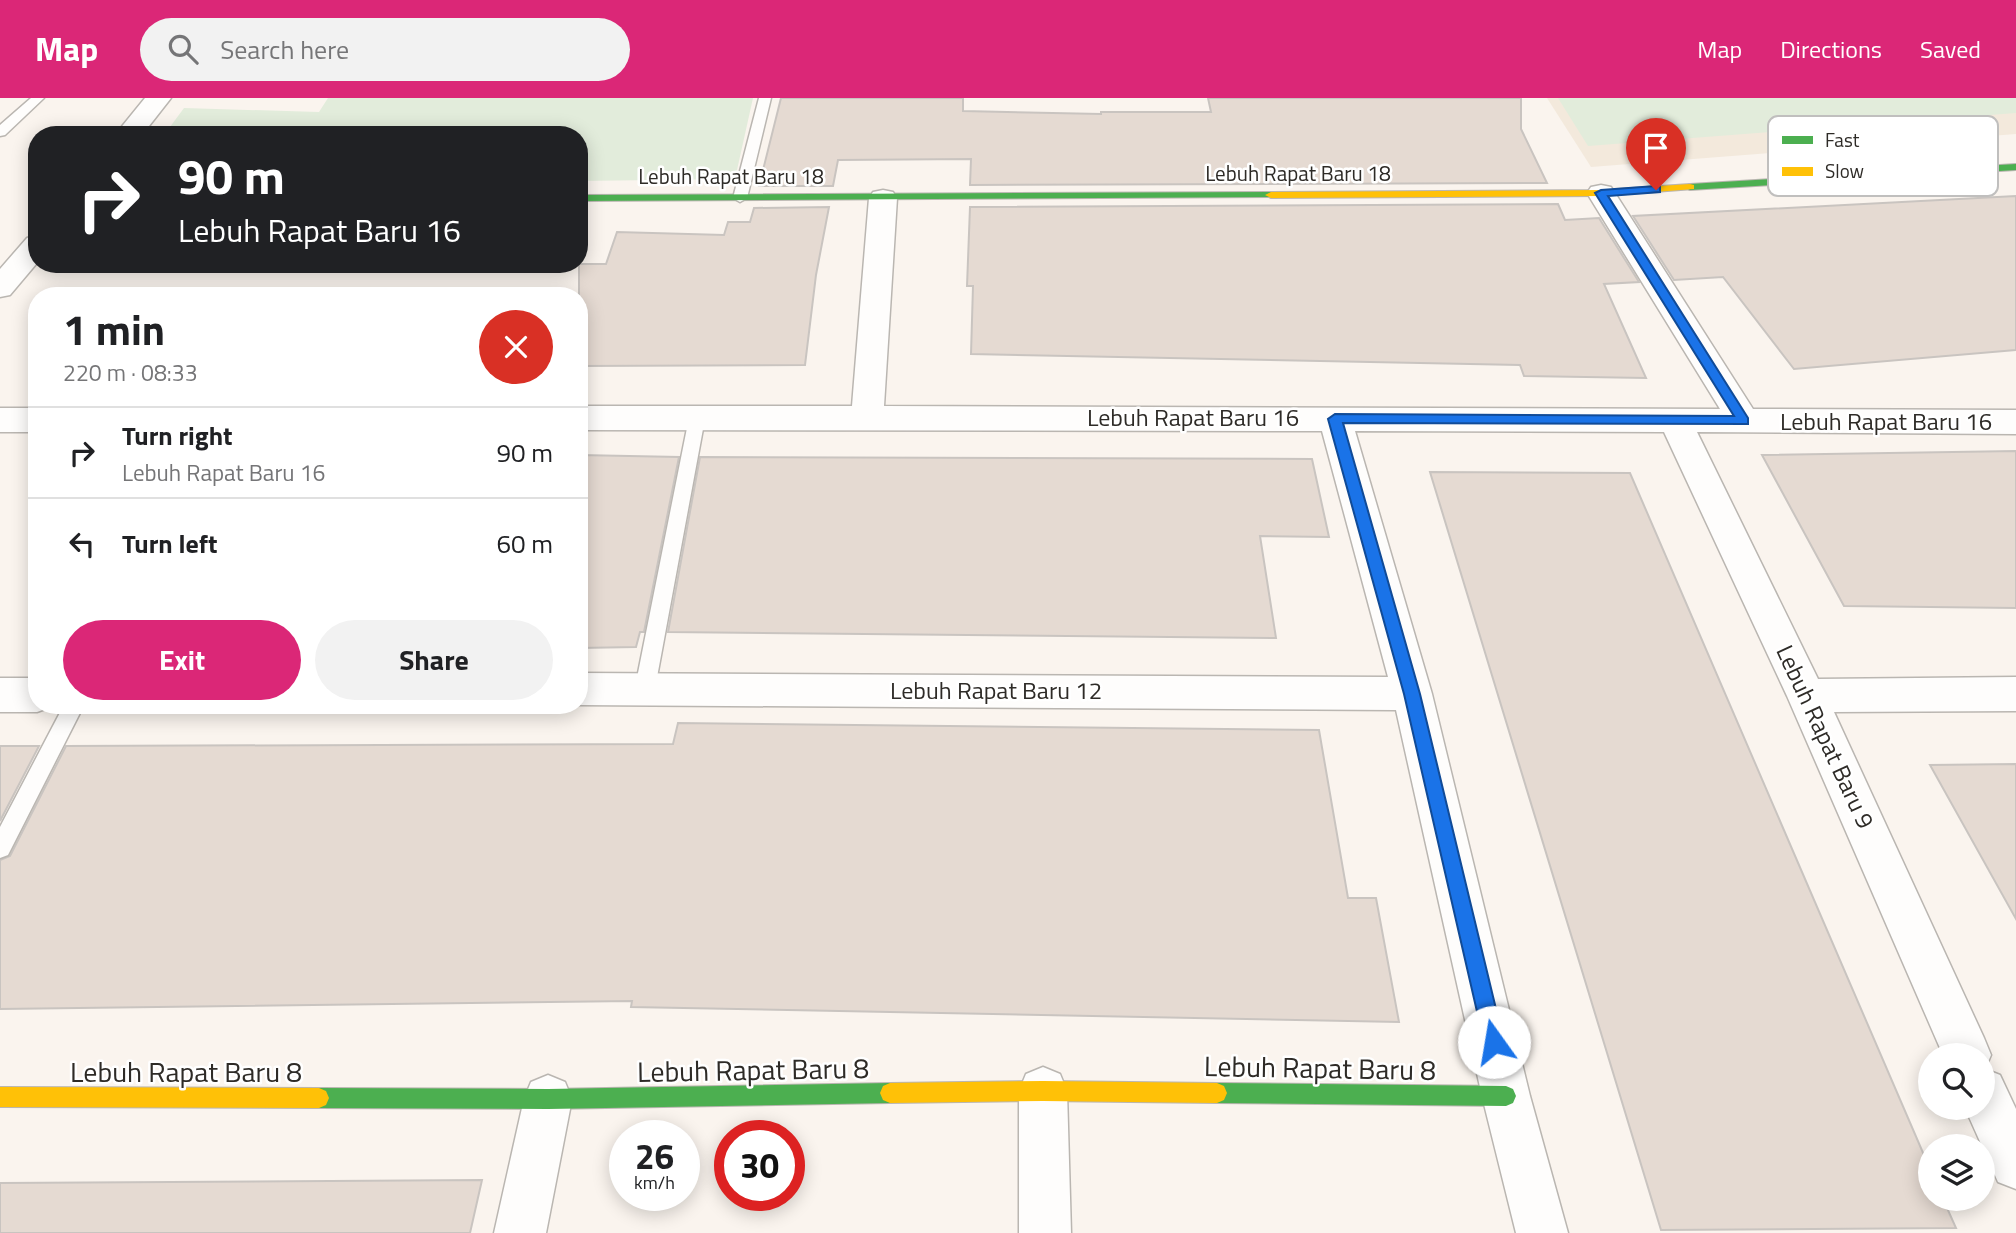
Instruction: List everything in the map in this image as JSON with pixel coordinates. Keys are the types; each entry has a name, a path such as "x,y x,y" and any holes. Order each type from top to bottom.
{"street":[{"path":"135,126 158,98"},
{"name":"Lebuh Rapat Baru 18","path":"1998,168 2016,167"},
{"name":"Lebuh Rapat Baru 18","path":"588,198 1601,193 1768,183"},
{"path":"1601,193 1744,421"},
{"path":"867,416 883,198"},
{"path":"0,288 28,255"},
{"name":"Lebuh Rapat Baru 16","path":"588,418 867,416 2016,422"},
{"path":"1335,419 1412,694 1506,1096 1542,1233"},
{"path":"0,420 28,420"},
{"name":"Lebuh Rapat Baru 9","path":"1676,422 1968,1043"},
{"name":"Lebuh Rapat Baru 12","path":"588,689 1412,694"},
{"path":"1807,696 2016,694"},
{"path":"0,695 28,695"},
{"path":"1043,1091 1045,1233"},
{"name":"Lebuh Rapat Baru 8","path":"0,1097 548,1099 1043,1091 1506,1096"},
{"path":"520,1233 548,1099"},
{"name":"Lebuh Rapat Baru 9","path":"1995,1106 2016,1164"}],"lane":[{"path":"0,132 38,98"},
{"path":"740,198 765,98"},
{"path":"645,688 696,418"},
{"path":"0,848 70,714"}],"shaded area":[{"path":"1547,98 2016,98 2016,134 1998,135 1998,116 1768,116 1768,153 1591,167"}],"green space":[{"path":"328,98 753,98 735,179 588,181 588,126 171,126 184,108 319,112"},
{"path":"1558,98 2016,98 2016,113 1977,116 1768,116 1768,132 1588,146"}],"building":[{"path":"781,98 963,98 963,111 1101,114 1211,112 1208,98 1521,98 1521,129 1547,183 970,185 971,159 838,160 833,186 759,186"},
{"path":"2016,196 2016,350 1794,369 1723,277 1674,280 1633,216"},
{"path":"1558,204 1565,220 1599,218 1639,282 1604,284 1646,378 1524,376 1520,365 971,354 973,286 967,286 970,207"},
{"path":"829,207 816,275 805,365 588,366 588,287 579,287 579,273 588,273 588,264 606,264 617,232 724,235 728,222 750,222 754,208"},
{"path":"2016,451 2016,608 1844,606 1762,455"},
{"path":"588,455 679,457 644,632 640,632 636,647 588,648"},
{"path":"700,457 1312,459 1329,537 1260,536 1276,638 668,632"},
{"path":"1430,472 1630,473 1918,1141 1918,1211 1948,1211 1956,1228 1661,1230"},
{"path":"678,723 1319,730 1348,898 1376,898 1399,1022 631,1007 632,1001 0,1009 0,860 10,856 66,746 673,744"},
{"path":"0,746 39,746 0,821"},
{"path":"2016,764 2016,919 1930,765"},
{"path":"482,1180 470,1233 0,1233 0,1183"}],"traffic: fast":[{"path":"1998,168 2016,167"},
{"path":"1690,187 1768,182"},
{"path":"588,198 1271,195"},
{"path":"319,1098 548,1099 890,1093"},
{"path":"1217,1093 1506,1096"}],"traffic: slow":[{"path":"1271,195 1601,193 1690,187"},
{"path":"890,1093 1217,1093"},
{"path":"0,1097 319,1098"}],"route":[{"path":"1494,1042 1412,694 1335,419 1744,421 1601,193 1656,190"}]}
